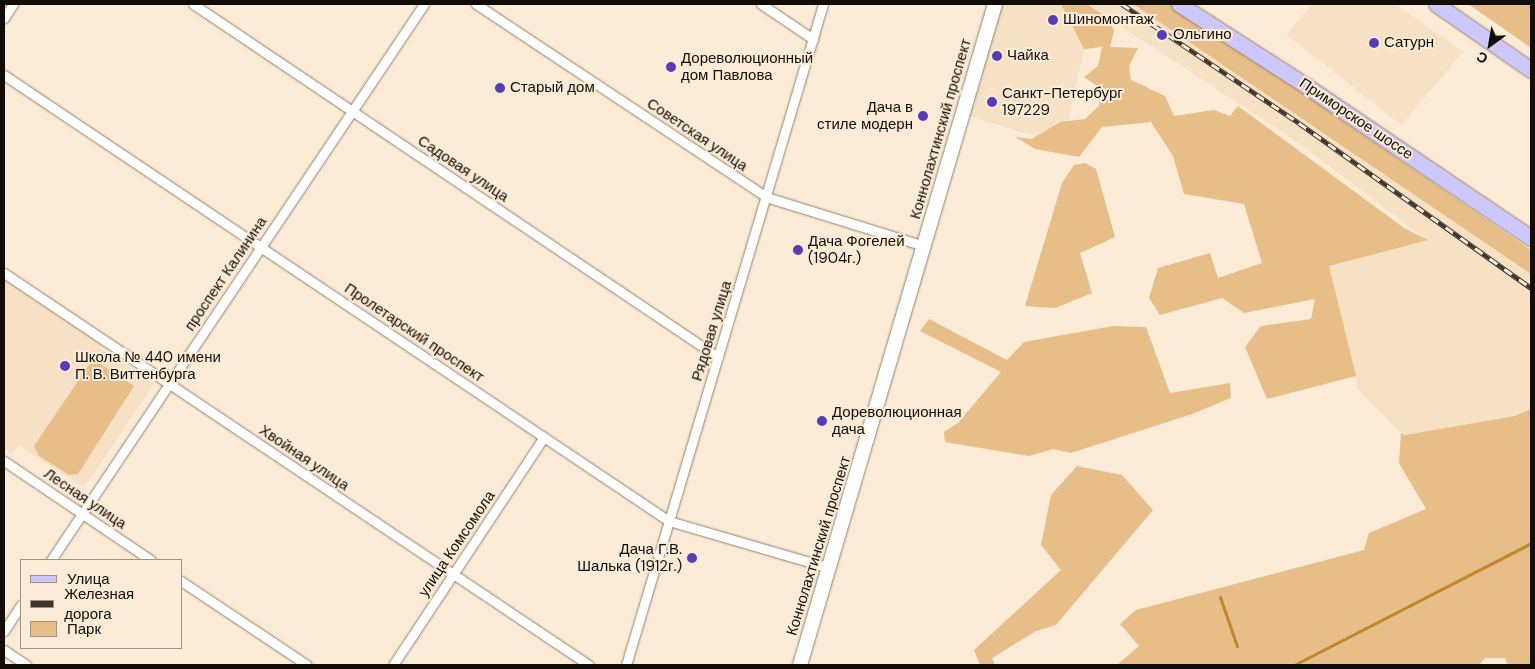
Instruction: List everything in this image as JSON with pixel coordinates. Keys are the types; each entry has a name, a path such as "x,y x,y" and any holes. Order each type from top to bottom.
{"main road":[{"name":"Коннолахтинский проспект","path":"800,665 994,4"},
{"name":"Приморское шоссе","path":"1179,4 1531,238"},
{"path":"1436,4 1531,70"}],"street":[{"path":"4,18 14,4"},
{"name":"Садовая улица","path":"193,4 718,357"},
{"name":"проспект Калинина","path":"52,559 424,4"},
{"name":"Советская улица","path":"476,4 766,197 924,246"},
{"path":"761,4 813,39"},
{"name":"Рядовая улица","path":"626,665 823,4"},
{"name":"Пролетарский проспект","path":"4,75 669,521 830,568"},
{"name":"Хвойная улица","path":"4,273 589,665"},
{"name":"улица Комсомола","path":"393,665 544,438"},
{"name":"Лесная улица","path":"4,462 150,559"},
{"path":"182,582 307,665"},
{"path":"4,631 20,606"},
{"path":"4,650 26,665"}],"shaded area":[{"path":"997,4 1061,4 1084,49 1063,145 966,115"},
{"path":"1087,4 1133,4 1531,274 1531,409 1515,416 1405,435 1401,433 1358,389 1329,266 1427,240 1300,144"},
{"path":"1312,4 1396,4 1463,52 1401,125 1286,34"},
{"name":"Школа № 440 имени П. В. Виттенбурга","path":"4,279 102,344 100,348 154,384 84,488 19,445 12,455 4,449"}],"green space":[{"path":"1061,4 1087,4 1108,18 1114,31 1110,47 1138,48 1129,66 1131,80 1165,96 1174,116 1214,110 1230,116 1238,106 1404,228 1428,240 1329,266 1356,376 1267,399 1245,347 1261,326 1311,319 1315,299 1244,313 1222,298 1160,315 1149,298 1158,268 1210,253 1218,278 1262,263 1244,204 1184,194 1173,156 1151,122 1102,127 1079,157 1035,149 1015,137 1032,139 1060,122 1085,119 1099,106 1100,88 1084,77 1098,66 1102,47 1084,49"},
{"path":"1133,4 1172,4 1192,17 1531,250 1531,274"},
{"path":"1468,4 1531,4 1531,48 1510,33"},
{"path":"1085,163 1096,169 1115,237 1080,253 1092,293 1055,308 1025,306 1062,183 1074,165"},
{"path":"929,319 1007,360 1024,342 1113,326 1146,327 1170,393 1230,383 1231,398 1192,414 1071,453 1053,449 1029,456 945,442 944,432 958,423 1001,372 920,331"},
{"path":"93,359 134,386 78,474 69,475 39,456 34,446"},
{"path":"1531,409 1531,665 1508,665 1505,658 1485,658 1479,665 1117,665 1139,646 1120,624 1136,610 1364,550 1369,533 1426,509 1399,463 1401,433 1405,435 1515,416"},
{"path":"1077,466 1122,475 1153,510 1056,625 1036,631 992,658 995,665 980,665 974,650 1061,570 1041,545 1051,495"}],"waterway":[{"path":"1294,665 1531,543"},
{"path":"1220,597 1237,646"}],"railway":[{"path":"1122,4 1299,123 1531,288"}],"place":[{"name":"Шиномонтаж","path":"1053,20"},
{"name":"Ольгино","path":"1162,35"},
{"name":"Сатурн","path":"1374,43"},
{"name":"Чайка","path":"997,56"},
{"name":"Дореволюционный дом Павлова","path":"671,67"},
{"name":"Старый дом","path":"500,88"},
{"name":"Санкт-Петербург 197229","path":"992,102"},
{"name":"Дача в стиле модерн","path":"923,116"},
{"name":"Дача Фогелей (1904г.)","path":"798,250"},
{"name":"Школа № 440 имени П. В. Виттенбурга","path":"65,366"},
{"name":"Дореволюционная дача","path":"822,421"},
{"name":"Дача Г.В. Шалька (1912г.)","path":"692,558"}]}
